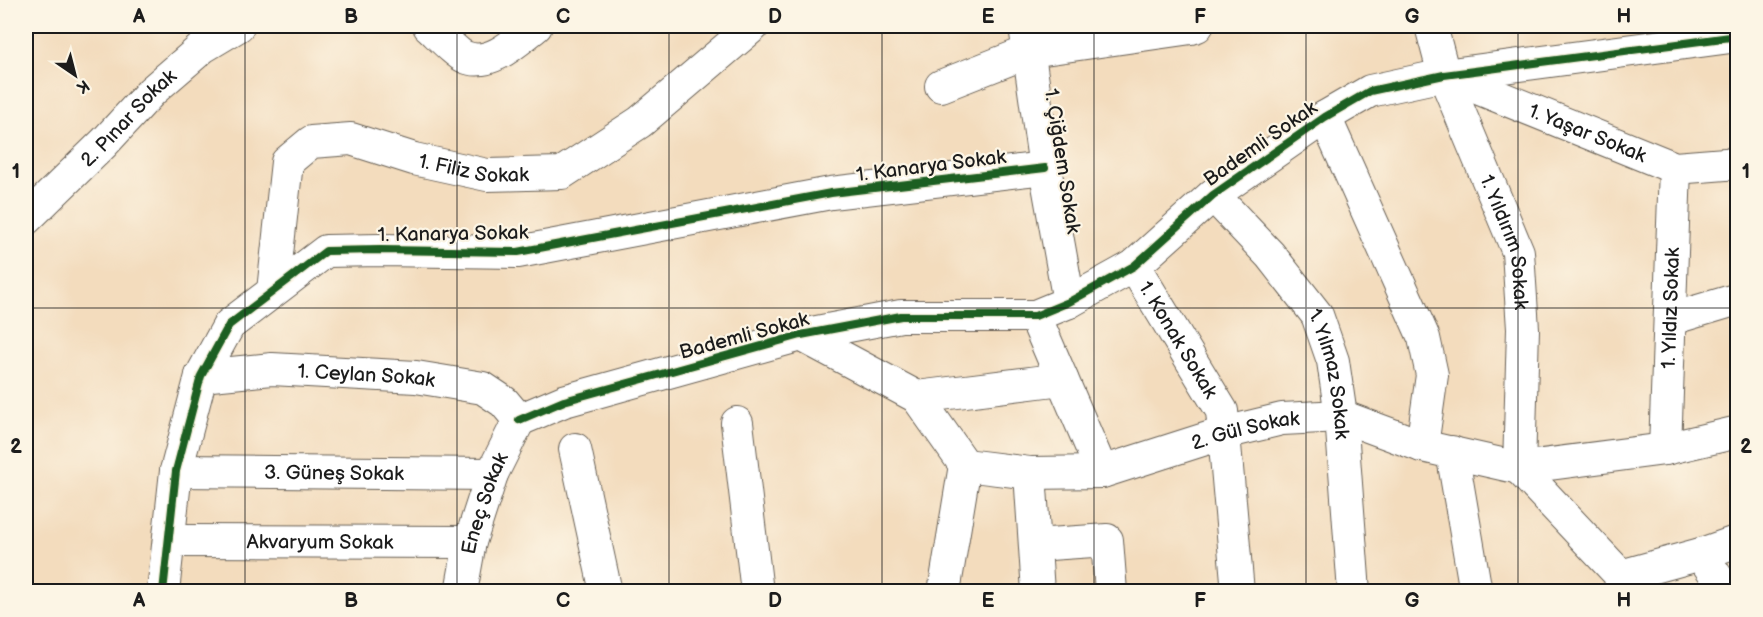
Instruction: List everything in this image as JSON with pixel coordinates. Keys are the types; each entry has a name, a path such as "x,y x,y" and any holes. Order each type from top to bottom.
{"street":[{"name":"2. Pınar Sokak","path":"26,219 104,143 152,91 203,47 238,26"},
{"path":"429,26 465,57 488,59 514,44 536,26"},
{"name":"1. Filiz Sokak","path":"273,291 287,162 311,142 351,139 414,159 487,175 562,173 640,122 753,26"},
{"path":"941,86 1027,38 1197,26"},
{"name":"1. Yıldırım Sokak","path":"1431,26 1444,75 1518,252 1523,329 1519,468"},
{"name":"Bademli Sokak","path":"519,420 564,401 801,335 901,316 1035,316 1069,302 1134,266 1213,195 1325,117 1370,91 1444,75 1737,36"},
{"name":"1. Çiğdem Sokak","path":"1027,38 1045,168 1069,302"},
{"name":"1. Yaşar Sokak","path":"1444,75 1675,168 1737,163"},
{"path":"1325,117 1424,338 1432,375 1437,449 1476,591"},
{"name":"1. Kanarya Sokak","path":"163,591 176,471 201,376 230,325 326,251 518,252 831,193 1045,168"},
{"name":"1. Yıldız Sokak","path":"1665,448 1675,168"},
{"name":"1. Yılmaz Sokak","path":"1213,195 1270,255 1317,315 1333,361 1341,416 1354,591"},
{"name":"1. Konak Sokak","path":"1134,266 1222,411 1238,591"},
{"path":"1671,319 1737,299"},
{"path":"1035,316 1102,472"},
{"path":"801,335 917,397 964,465 944,591"},
{"name":"1. Ceylan Sokak","path":"201,376 272,369 416,377 483,388 504,402 519,420"},
{"path":"917,397 1062,379"},
{"name":"2. Gül Sokak","path":"964,465 1030,473 1102,472 1224,433 1282,419 1341,416 1437,449 1519,468 1665,448 1737,432"},
{"name":"Eneç Sokak","path":"461,591 470,542 492,474 519,420"},
{"path":"737,423 757,591"},
{"path":"575,449 606,591"},
{"path":"1519,468 1620,584 1737,542"},
{"name":"3. Güneş Sokak","path":"176,471 492,474"},
{"path":"1030,473 1038,591"},
{"path":"1035,545 1107,540 1111,591"},
{"name":"Akvaryum Sokak","path":"170,541 470,542"},
{"path":"1701,554 1727,591"}],"cycle path":[{"path":"519,420 564,401 801,335 901,316 1035,316 1069,302 1134,266 1213,195 1325,117 1370,91 1444,75 1738,36"},
{"path":"163,592 176,471 201,376 229,325 326,251 518,252 831,193 1045,168"}]}
